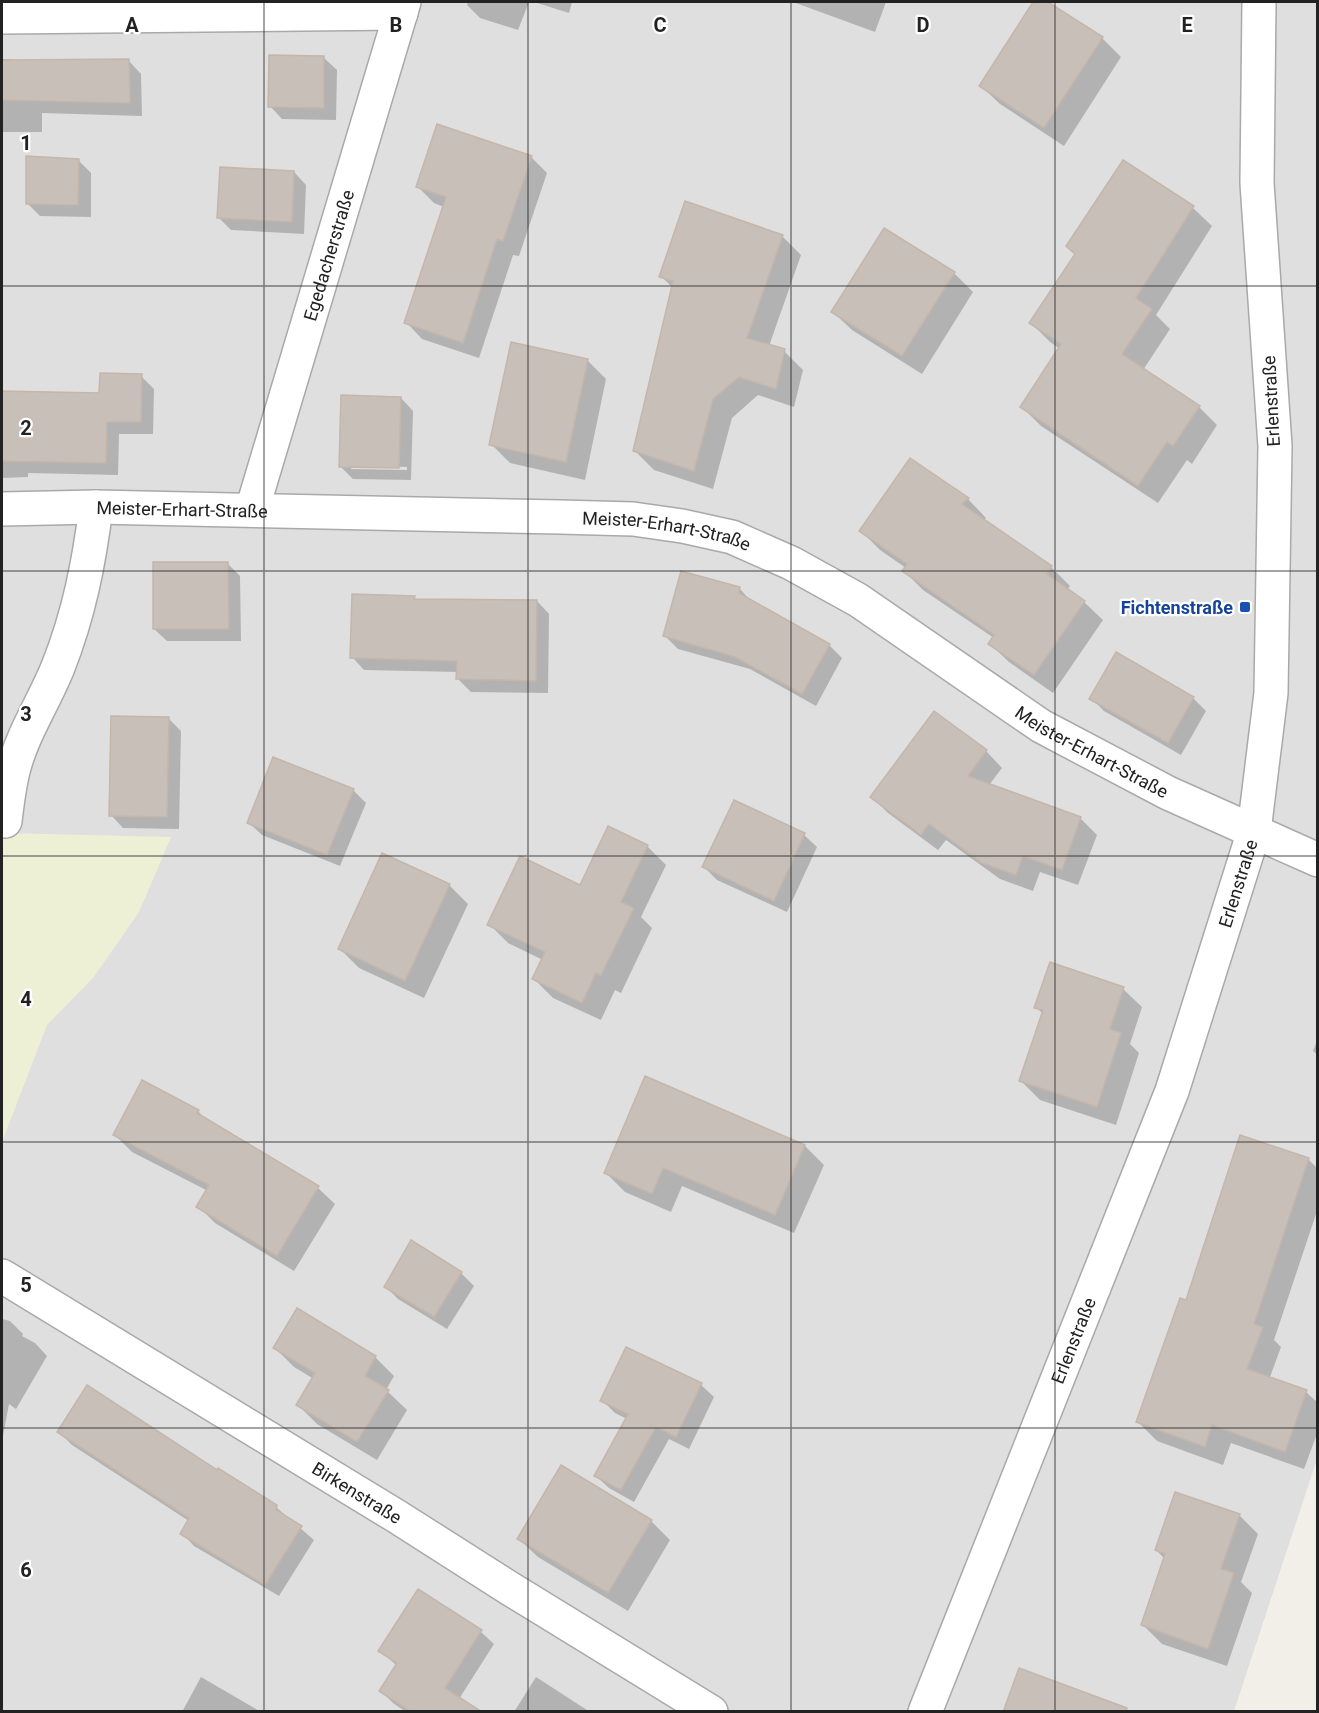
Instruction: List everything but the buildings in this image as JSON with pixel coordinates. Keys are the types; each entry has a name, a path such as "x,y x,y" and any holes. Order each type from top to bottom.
{"street":[{"name":"Erlenstraße","path":"925,1712 1172,1091 1254,831 1271,693 1275,446 1257,183 1259,2"},
{"path":"2,17 402,7"},
{"name":"Egedacherstraße","path":"252,510 402,7"},
{"name":"Meister-Erhart-Straße","path":"2,509 96,507 633,519 682,526 732,537 791,563 858,600 1041,726 1168,793 1254,831"},
{"path":"5,821 13,771 23,741 58,667 82,595 96,507"},
{"path":"1254,831 1317,860"},
{"name":"Birkenstraße","path":"2,1276 396,1516 711,1712"}],"shaded area":[{"path":"2,2 1317,2 1318,1456 1234,1711 2,1712"}],"green space":[{"path":"2,833 171,837 139,912 93,978 47,1025 2,1142"}],"place":[{"name":"Fichtenstraße","path":"1245,607"}]}
